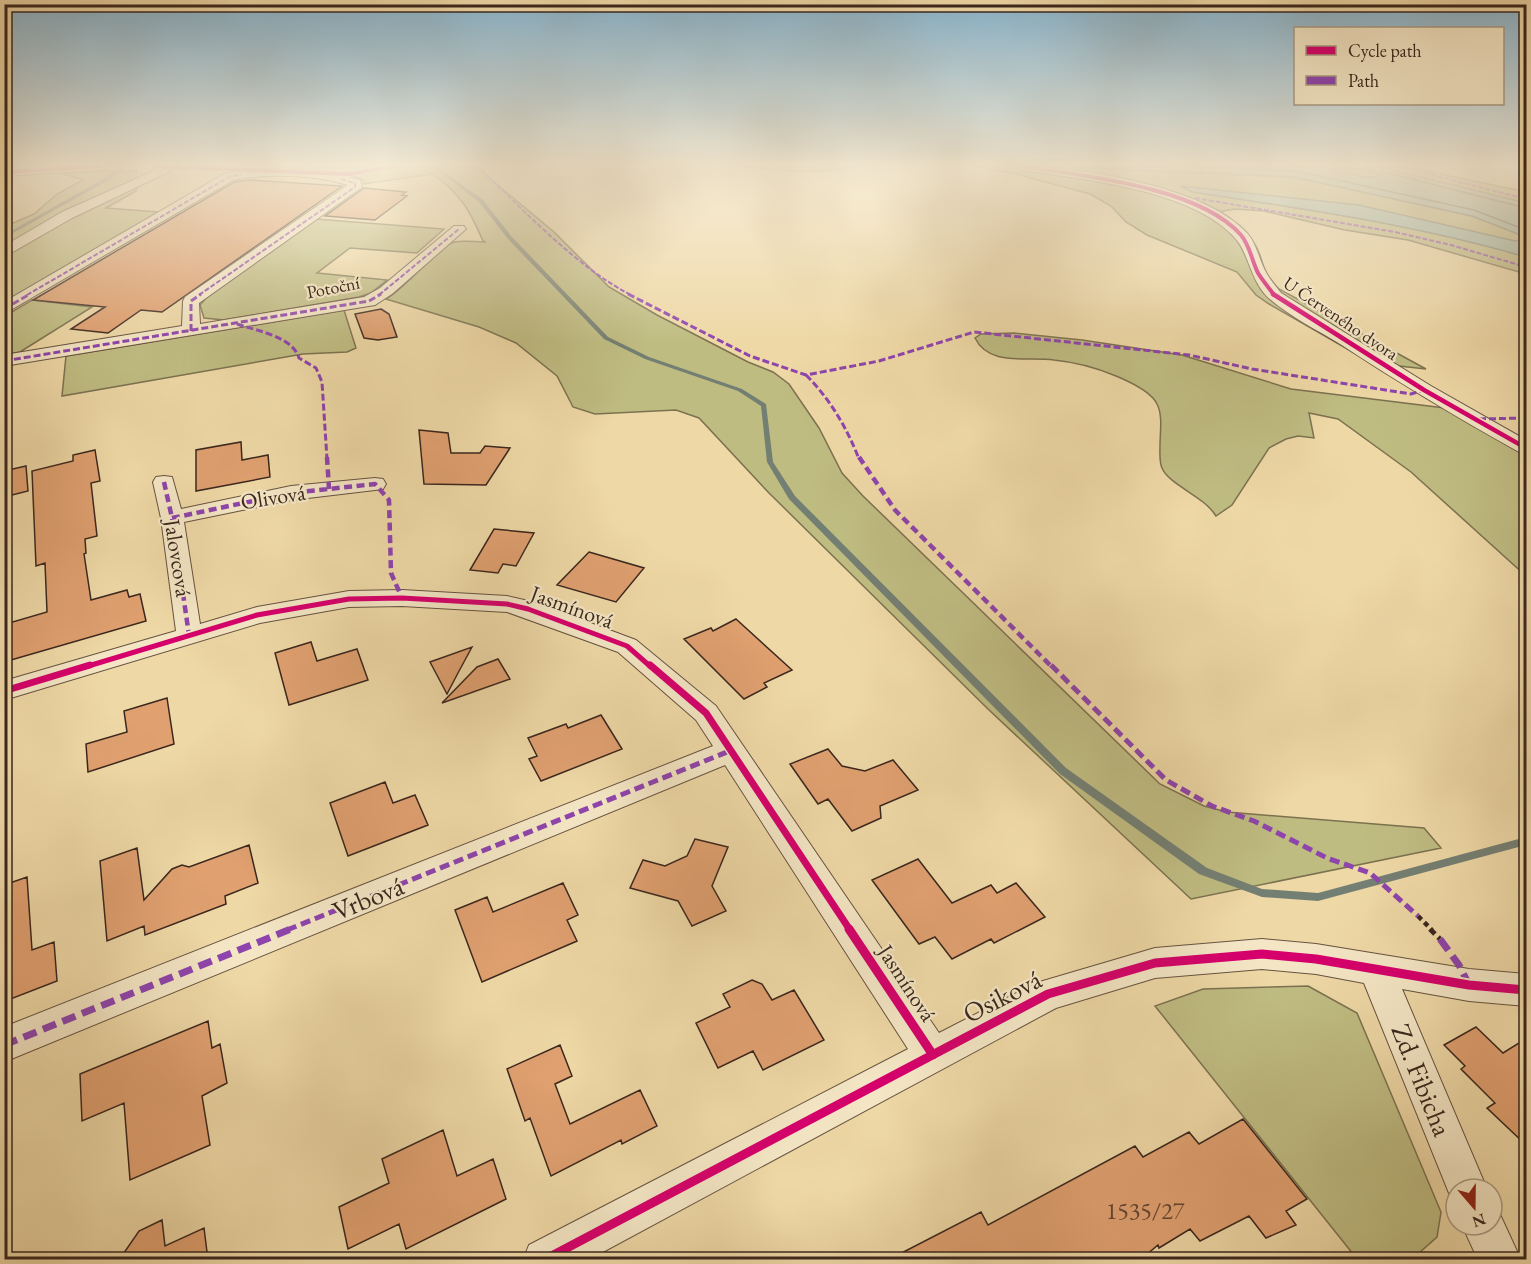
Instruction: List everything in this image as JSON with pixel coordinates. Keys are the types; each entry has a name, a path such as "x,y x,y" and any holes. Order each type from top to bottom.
{"street":[{"path":"4,253 50,225"},
{"path":"4,309 147,225"},
{"path":"190,331 191,301 300,225"},
{"name":"U Červeného dvora","path":"1229,225 1242,236 1259,274 1275,296 1424,390 1527,448"},
{"name":"Potoční","path":"4,362 369,301 386,291 459,229"},
{"name":"Jalovcová","path":"164,482 172,518 189,635"},
{"name":"Olivová","path":"172,518 291,493 375,484"},
{"name":"Jasmínová","path":"4,692 257,615 349,599 402,598 507,604 528,609 627,646 706,713 933,1055"},
{"name":"Vrbová","path":"4,1046 732,750"},
{"name":"Osiková","path":"544,1260 1048,994 1155,963 1262,954 1316,959 1469,986 1527,990"},
{"name":"Zd. Fibicha","path":"1377,971 1462,1177"},
{"path":"1489,1237 1500,1260"}],"path":[{"path":"1418,916 1440,939"}],"shaded area":[{"path":"9,225 137,225 13,297 5,296 4,227"},
{"path":"308,225 393,225 444,229 417,253 350,248 317,273 387,280 371,293 359,297 224,320 204,318 200,305 207,297"},
{"path":"475,225 546,225 609,287 657,315 748,362 773,372 789,384 819,428 842,473 863,496 1160,784 1204,806 1227,812 1424,828 1441,848 1191,899 989,710 768,492 699,418 676,410 595,414 573,407 557,376 516,343 479,327 386,299 447,245 458,241 486,242 483,241"},
{"path":"1131,225 1237,225 1254,243 1267,274 1279,289 1426,369 1372,363 1269,304 1256,295 1237,272 1147,235"},
{"path":"1324,225 1392,225 1444,236 1526,257 1526,274 1408,240"},
{"path":"1426,225 1495,225 1526,237 1526,239 1515,241"},
{"path":"32,300 92,307 20,352 5,355 5,316"},
{"path":"344,310 356,348 347,352 303,354 62,396 66,356"},
{"path":"1014,333 1082,340 1182,355 1291,389 1453,409 1526,454 1526,576 1411,472 1338,419 1309,413 1314,438 1298,436 1286,439 1269,448 1232,505 1216,516 1203,502 1172,480 1162,468 1160,413 1150,395 1127,381 1085,366 1054,360 999,357 981,347 975,338 981,334"},
{"path":"1308,986 1357,1013 1441,1212 1437,1237 1419,1253 1380,1259 1357,1259 1155,1006 1203,989"}],"water":[{"path":"1391,225 1446,225 1515,241 1526,239 1526,257 1444,236"},
{"path":"1495,225 1526,225 1526,237"}],"building":[{"path":"161,225 286,225 162,312 141,310 108,333 71,329 105,307 33,300"},
{"path":"381,309 389,314 397,337 378,340 364,338 355,314"},
{"path":"419,430 448,433 451,453 480,453 485,446 510,448 486,485 424,484"},
{"path":"241,442 242,460 268,455 270,477 196,491 196,450"},
{"path":"95,450 100,481 91,483 97,536 85,539 86,553 84,554 91,600 127,590 129,597 140,594 146,621 4,662 4,633 9,631 9,623 47,612 45,563 36,566 32,471 73,461 73,455"},
{"path":"26,466 28,491 4,497 4,471"},
{"path":"494,529 534,533 516,566 503,564 498,573 470,570"},
{"path":"589,552 644,568 616,602 557,585"},
{"path":"736,619 792,670 764,683 767,687 744,699 684,639 711,628 713,631"},
{"path":"311,642 317,661 357,649 368,680 289,705 275,653"},
{"path":"472,647 458,673 447,694 430,662"},
{"path":"498,659 510,679 442,703 477,667"},
{"path":"167,698 174,744 88,772 86,744 127,732 124,711"},
{"path":"601,715 622,749 541,781 529,759 537,756 528,738 566,724 568,728"},
{"path":"828,749 842,766 865,771 893,760 918,790 880,806 881,818 852,831 828,799 818,804 790,764"},
{"path":"385,782 393,803 415,795 428,825 348,856 330,803"},
{"path":"695,839 728,847 712,886 726,911 692,926 678,901 630,888 643,860 665,866 687,856"},
{"path":"249,845 258,883 225,896 226,904 145,935 144,926 107,941 100,861 137,848 144,900 172,869 182,865 189,867"},
{"path":"918,859 952,903 991,885 997,893 1016,883 1045,917 994,943 991,939 952,959 935,937 919,944 872,880"},
{"path":"27,877 32,950 54,942 57,981 8,1000 7,977 4,978 4,885"},
{"path":"563,883 578,915 567,920 577,941 482,982 455,910 487,897 493,912"},
{"path":"752,980 762,984 772,1000 794,990 824,1040 763,1070 753,1051 718,1068 696,1023 730,1007 723,994"},
{"path":"208,1021 212,1048 220,1044 227,1083 202,1096 210,1145 130,1180 124,1103 82,1121 80,1074"},
{"path":"1476,1027 1503,1053 1527,1038 1527,1146 1487,1108 1495,1103 1461,1069 1465,1066 1444,1045"},
{"path":"560,1045 572,1076 555,1084 570,1124 640,1090 657,1126 622,1144 621,1140 551,1176 530,1118 525,1121 507,1069"},
{"path":"1243,1119 1307,1199 1286,1211 1296,1225 1266,1238 1249,1216 1200,1241 1190,1229 1159,1248 1158,1245 1140,1260 888,1260 981,1212 988,1225 1135,1146 1143,1157 1189,1132 1199,1144"},
{"path":"443,1130 457,1176 493,1159 506,1199 406,1249 399,1224 348,1249 339,1207 389,1183 382,1159"},
{"path":"162,1220 165,1246 204,1228 208,1260 119,1260 139,1231"}],"waterway":[{"path":"4,237 25,225"},
{"path":"500,225 606,338 647,358 740,390 764,405 770,462 792,497 1063,771 1203,871 1262,893 1318,897 1526,841"}],"marked path":[{"path":"4,309 147,225"},
{"path":"191,331 191,301 300,225"},
{"path":"540,225 607,283 750,356 806,375 879,361 974,332 1189,355 1252,369 1411,394 1424,390"},
{"path":"1358,225 1451,245 1526,267"},
{"path":"4,361 369,301 386,291 459,229"},
{"path":"237,324 285,341 296,349 299,358 316,368 322,382 329,489"},
{"path":"806,375 822,391 851,439 861,463 895,510 1166,780 1212,806 1254,821 1327,858 1370,873 1418,916"},
{"path":"1479,419 1526,418"},
{"path":"164,482 172,518 189,635"},
{"path":"172,518 291,493 375,484 389,500 391,573 402,598"},
{"path":"4,1045 732,750"},
{"path":"1440,939 1459,965 1469,985"}],"cycle path":[{"path":"1230,225 1242,236 1259,274 1275,296 1424,390 1526,448"},
{"path":"4,691 257,615 349,599 402,598 507,604 528,609 627,646 706,713 933,1055"},
{"path":"544,1260 1048,994 1155,963 1262,954 1316,959 1469,985 1526,990"}]}
